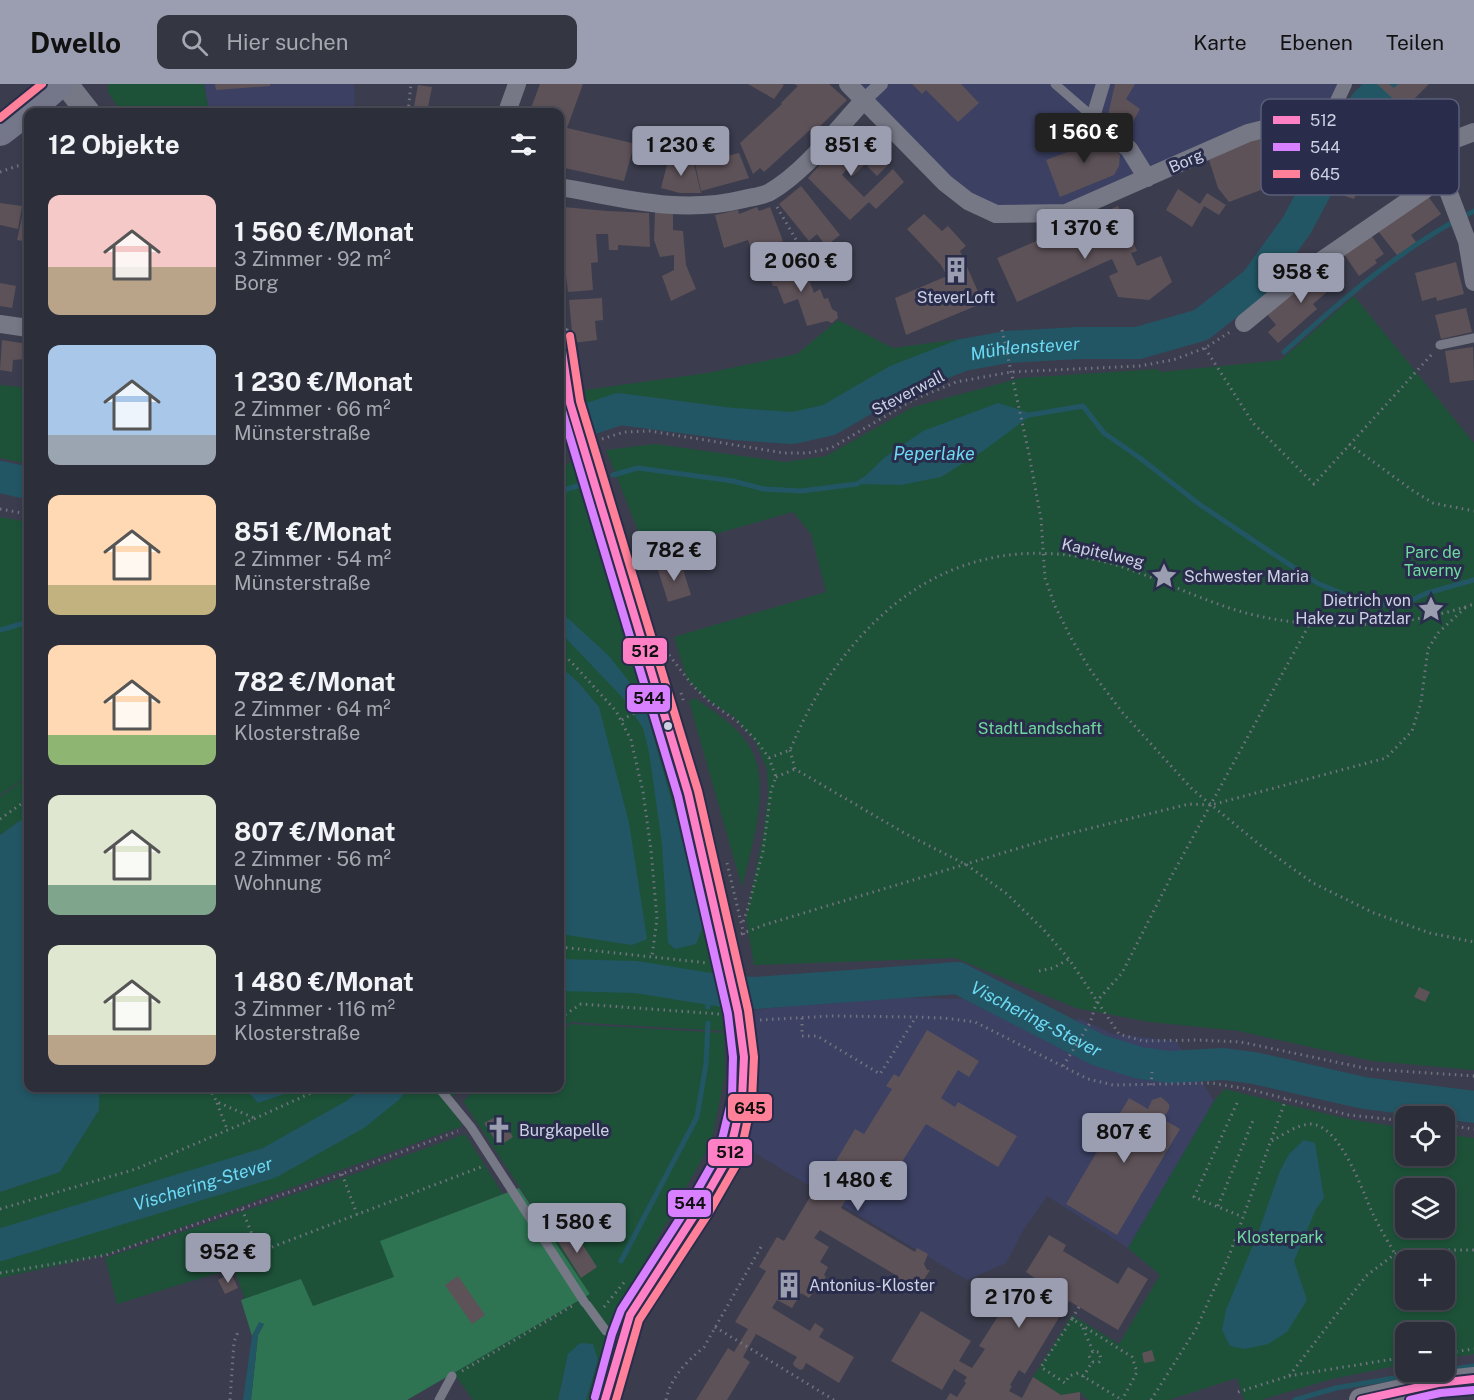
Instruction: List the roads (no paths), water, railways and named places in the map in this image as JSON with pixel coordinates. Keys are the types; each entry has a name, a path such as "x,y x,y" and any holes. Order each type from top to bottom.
{"main road":[{"path":"30,108 58,84"},
{"path":"0,131 24,113"}],"street":[{"path":"66,84 85,108"},
{"path":"508,108 517,84"},
{"name":"Borg","path":"848,84 945,183 968,201 996,214 1066,213 1248,133 1261,130"},
{"path":"564,188 654,205 679,206 730,202 769,193 807,162 881,84"},
{"path":"1103,84 1094,117 1097,124 1129,149 1147,178"},
{"path":"1338,99 1345,84"},
{"path":"1459,138 1474,132"},
{"path":"1244,322 1312,267 1417,195"},
{"path":"1449,195 1467,241 1474,282"},
{"path":"0,324 24,327"},
{"path":"564,364 570,403 688,793 723,941 718,964 738,1019 744,1057 742,1099 729,1156 699,1208 630,1315 605,1400"},
{"path":"1361,1400 1438,1383 1474,1379"}],"lane":[{"path":"1055,84 1094,117"},
{"path":"1440,345 1474,338"},
{"path":"442,1092 471,1127 606,1331 622,1337"},
{"path":"439,1400 452,1376"}],"water":[{"path":"1363,84 1391,84 1377,99 1354,99 1354,95"},
{"name":"Peperlake","path":"998,403 1033,414 983,451 941,477 901,485 857,484 885,457 923,431"},
{"path":"564,615 608,655 643,699 705,921 696,944 675,949 668,943 662,844 649,752 643,728 623,698 564,636"},
{"path":"564,670 599,707 629,823 647,939 632,945 564,935"},
{"path":"24,818 24,1092 99,1092 99,1110 60,1172 0,1192 0,835"},
{"path":"248,1092 290,1092 258,1103"},
{"path":"1304,1140 1315,1143 1324,1198 1316,1209 1294,1261 1307,1300 1287,1332 1268,1344 1245,1349 1230,1346 1222,1330 1226,1310 1258,1233 1280,1171 1289,1154"},
{"path":"259,1322 264,1324 258,1335 251,1400 243,1400 252,1336"},
{"path":"580,1343 593,1344 598,1360 586,1400 558,1400 568,1354"}],"waterway":[{"name":"Mühlenstever","path":"1370,99 1386,84"},
{"name":"Mühlenstever","path":"564,428 619,409 733,424 793,428 829,420 896,381 963,355 1007,347 1079,343 1138,343 1201,325 1256,282 1297,225 1313,195"},
{"path":"1284,352 1351,293 1398,257 1474,211"},
{"name":"Peperlake","path":"1029,415 1083,406 1104,433 1199,504 1317,583 1356,599 1397,607 1427,593 1474,580"},
{"name":"Peperlake","path":"613,475 638,468 733,481 764,489 801,491 857,484 863,480"},
{"name":"Mühlenstever","path":"0,477 24,482"},
{"path":"564,492 584,484"},
{"path":"0,630 24,623"},
{"name":"Vischering-Stever","path":"564,975 636,977 729,992 756,993 958,978 1098,1050 1140,1063 1170,1067 1223,1064 1254,1068 1364,1093 1474,1107"},
{"path":"706,988 708,1007"},
{"path":"621,1261 697,1117 706,1064 708,1023"},
{"name":"Vischering-Stever","path":"0,1245 269,1163 356,1114 383,1092"},
{"path":"1455,1369 1474,1366"},
{"path":"1295,1400 1336,1388 1395,1378"}],"place":[{"name":"SteverLoft","path":"956,270"},
{"name":"Schwester Maria","path":"1164,576"},
{"name":"Dietrich von Hake zu Patzlar","path":"1431,609"},
{"name":"Burgkapelle","path":"499,1130"},
{"name":"Antonius-Kloster","path":"789,1285"}],"park label":[{"name":"Parc de Taverny","path":"1433,561"},
{"name":"StadtLandschaft","path":"1040,728"},
{"name":"Klosterpark","path":"1280,1237"}]}
